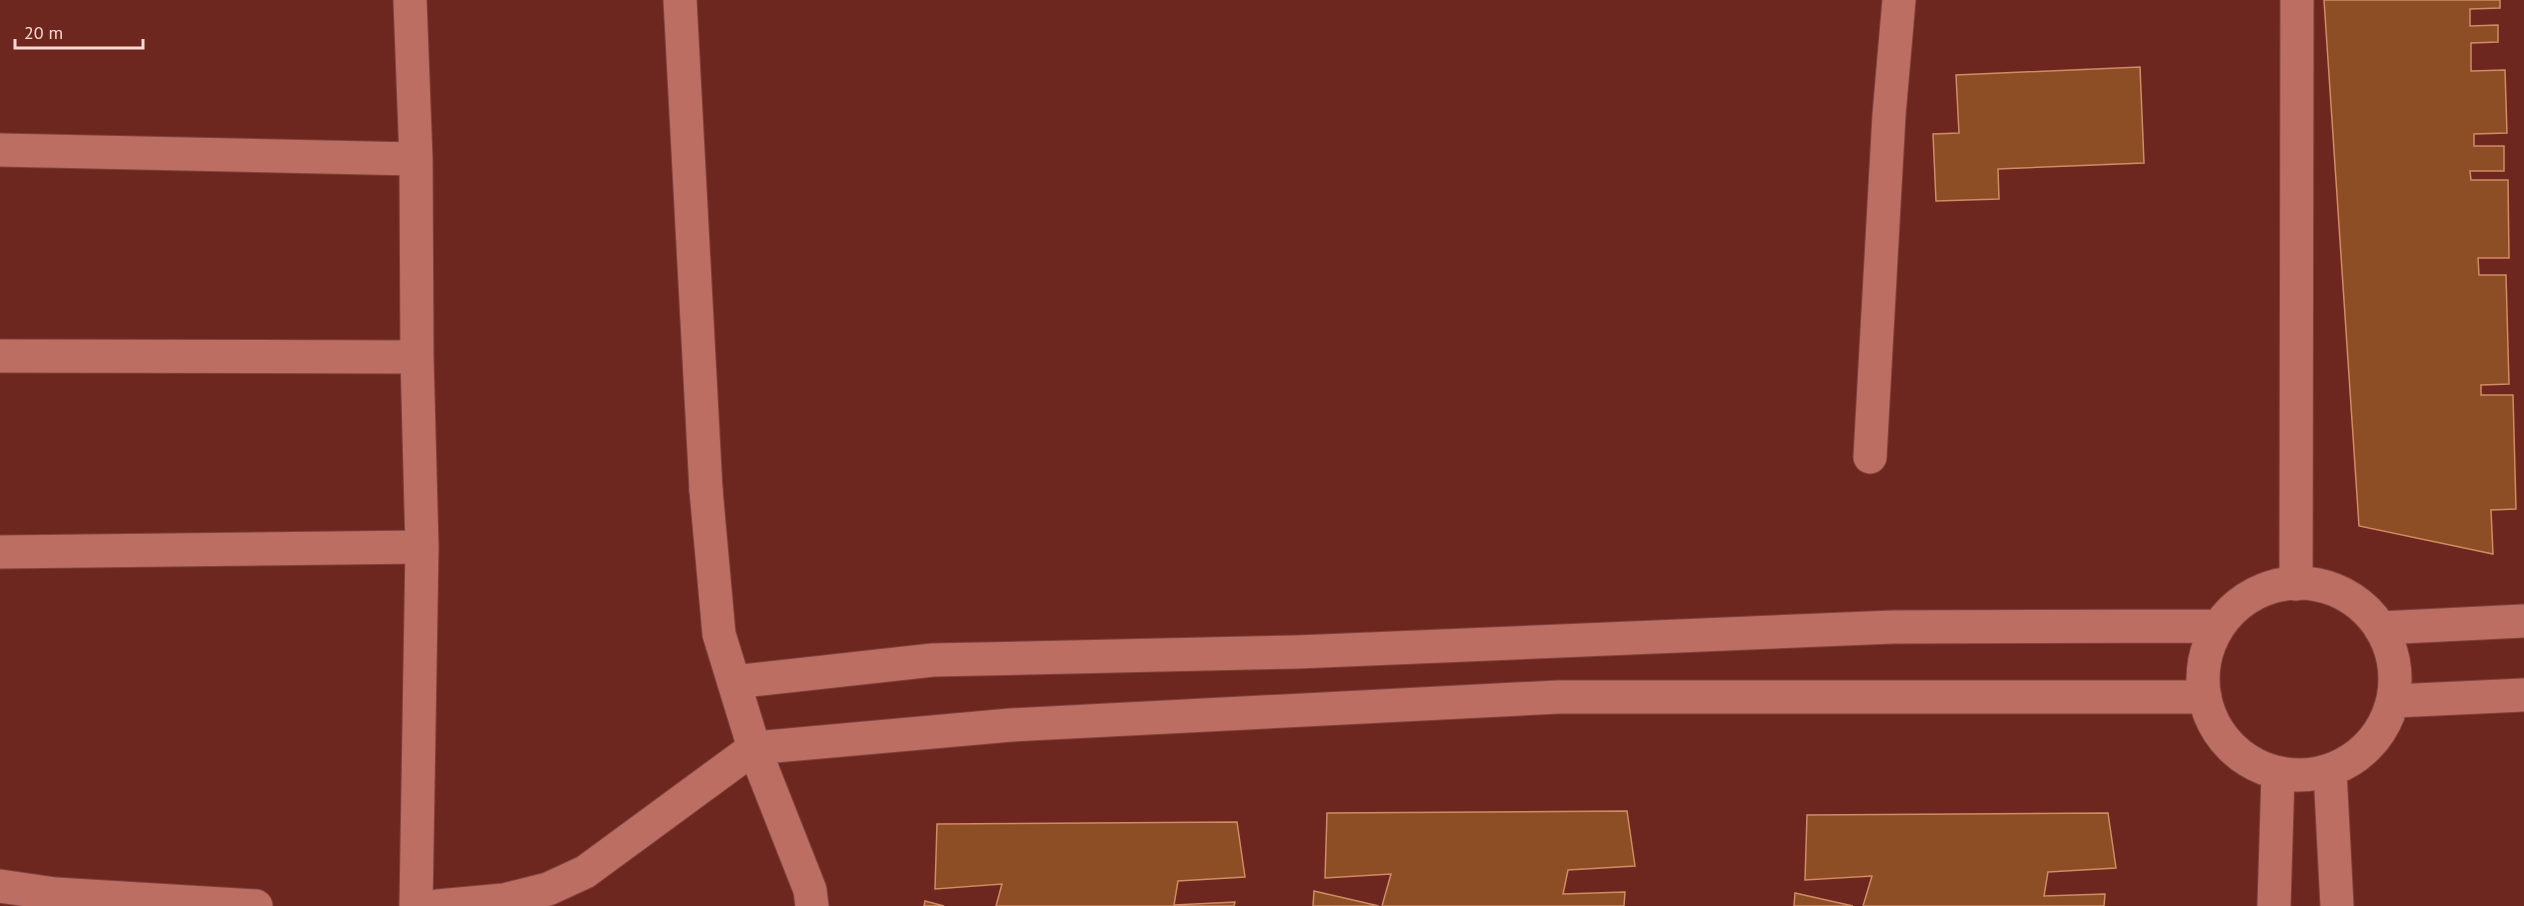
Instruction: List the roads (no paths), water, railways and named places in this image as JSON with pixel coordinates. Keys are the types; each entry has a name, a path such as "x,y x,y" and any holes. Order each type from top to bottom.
{"street":[{"path":"410,0 416,159 417,357 422,547 416,906"},
{"path":"680,0 706,490 719,634 754,748 810,890 812,906"},
{"path":"1870,457 1889,115 1899,0"},
{"path":"2296,584 2297,0"},
{"path":"0,150 416,159"},
{"path":"0,356 417,357"},
{"path":"0,552 422,547"},
{"path":"2296,584 2322,586 2346,595 2367,610 2380,628 2392,654 2396,678 2394,701 2380,732 2359,756 2330,771 2304,776 2278,774 2252,763 2230,746 2214,723 2205,697 2203,673 2208,648 2218,626 2233,608 2252,595 2274,586 2296,584"},
{"path":"2380,628 2524,621"},
{"path":"734,682 933,660 1297,652 1893,627 2218,626"},
{"path":"2394,701 2524,695"},
{"path":"438,906 504,900 548,889 561,895 585,872 624,846 754,748 1011,725 1558,697 2205,697"},
{"path":"2330,771 2337,906"},
{"path":"2274,906 2278,774"},
{"path":"0,886 55,900 256,906"}]}
